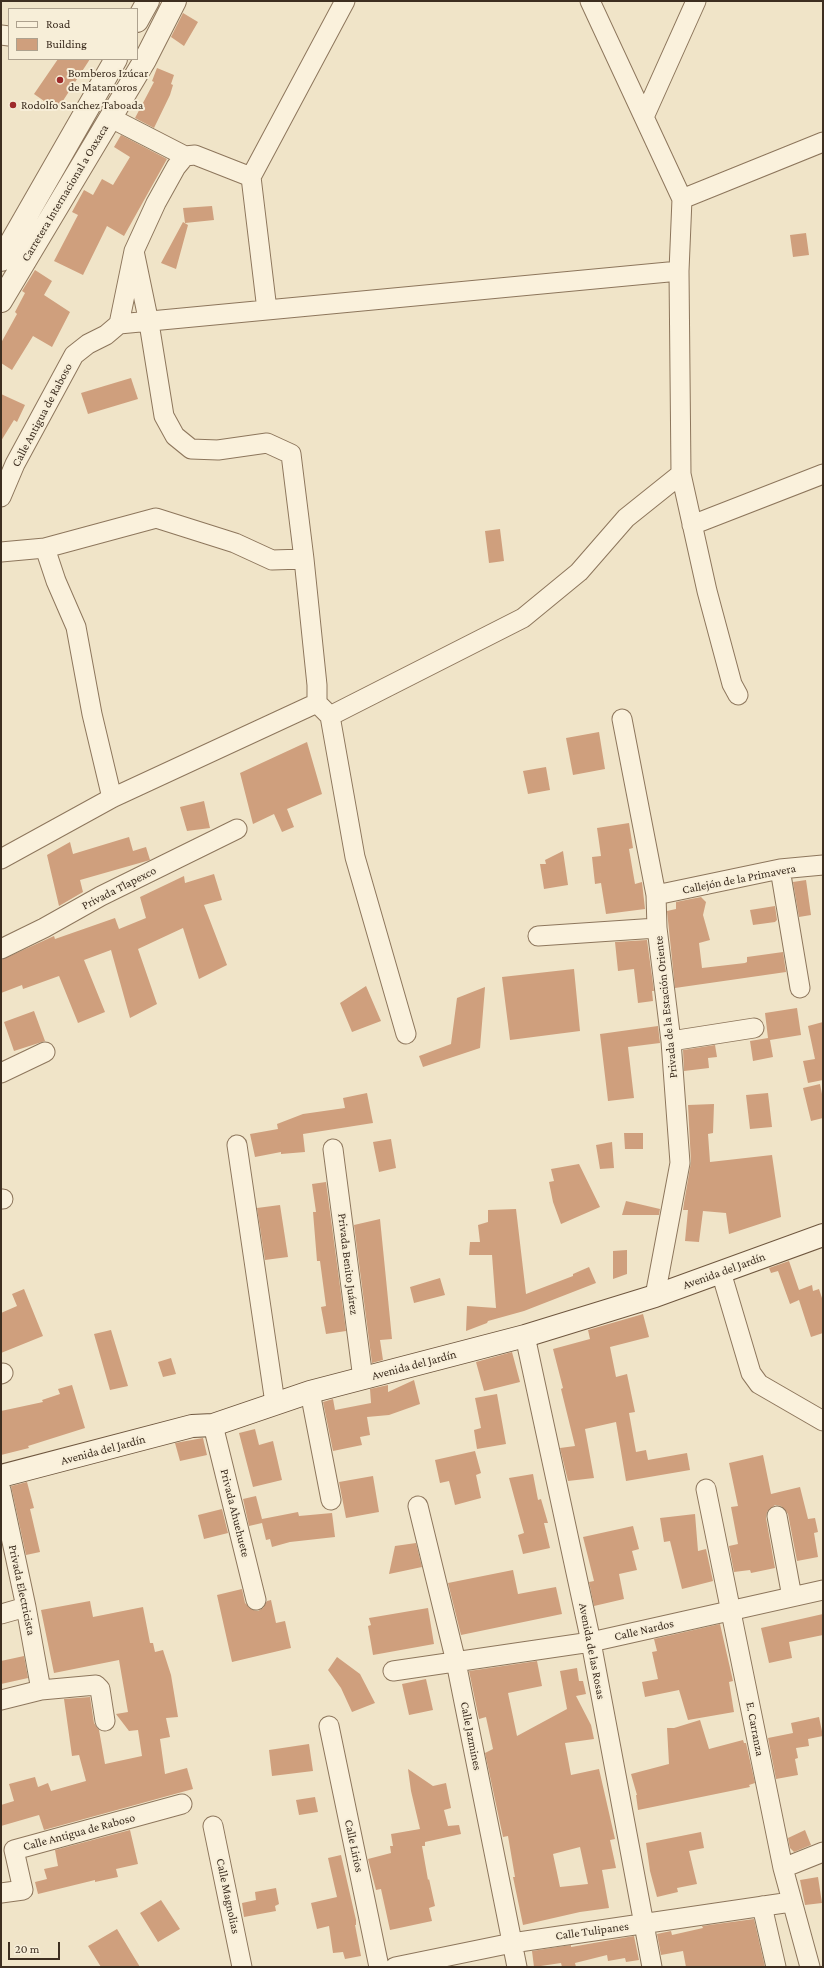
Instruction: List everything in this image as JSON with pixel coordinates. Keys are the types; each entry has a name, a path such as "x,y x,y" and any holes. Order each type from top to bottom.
{"main road":[{"path":"138,19 148,1"},
{"name":"Carretera Internacional a Oaxaca","path":"1,301 111,118 141,60 175,1"},
{"name":"Carretera Internacional a Oaxaca","path":"1,260 115,60"},
{"name":"Avenida del Jardín","path":"1,1476 192,1426 213,1426 310,1392 526,1336 655,1296 823,1235"}],"street":[{"path":"267,310 252,177 345,1"},
{"path":"590,1 682,199 679,271 681,474 706,591 732,684 738,695"},
{"path":"644,117 696,1"},
{"path":"111,118 185,156 195,155 252,177"},
{"path":"682,199 823,142"},
{"path":"185,156 176,167 156,203 134,251 119,324 149,323 267,310 679,271"},
{"path":"134,251 149,323 164,416 175,436 191,449 218,450 267,443 291,454 317,685 355,857 406,1034"},
{"name":"Calle Antigua de Raboso","path":"1,497 14,464 74,355 88,344 106,335 119,324"},
{"path":"1,859 112,798 323,710 523,618 579,572 626,518 681,474"},
{"path":"692,525 823,474"},
{"path":"1,552 45,548 156,518 235,543 272,560 304,559"},
{"path":"45,548 56,581 76,627 92,714 112,798"},
{"name":"Privada de la Estación Oriente","path":"622,719 656,895 657,928 671,1041 680,1163 655,1296"},
{"name":"Privada Tlapexco","path":"1,948 44,928 101,896 237,829"},
{"name":"Callejón de la Primavera","path":"656,895 780,869 823,865"},
{"path":"780,869 800,988"},
{"path":"538,936 657,928"},
{"path":"671,1041 754,1028"},
{"path":"1,1073 45,1052"},
{"path":"237,1145 275,1403"},
{"name":"Privada Benito Juárez","path":"334,1149 363,1379"},
{"path":"721,1272 751,1373 759,1384 823,1421"},
{"name":"Avenida de las Rosas","path":"526,1336 591,1642 652,1967"},
{"path":"310,1392 331,1500"},
{"name":"Privada Ahuehuete","path":"213,1426 256,1600"},
{"name":"E. Carranza","path":"706,1489 732,1610 783,1868 791,1902 810,1967"},
{"name":"Privada Electricista","path":"1,1490 26,1607 41,1690"},
{"name":"Calle Jazmines","path":"418,1506 456,1662 517,1967"},
{"path":"777,1516 792,1597"},
{"name":"Calle Nardos","path":"393,1671 591,1642 823,1590"},
{"path":"1,1614 26,1607"},
{"path":"1,1700 41,1690 96,1685 100,1689 105,1721"},
{"name":"Calle Lirios","path":"329,1726 378,1967"},
{"name":"Calle Antigua de Raboso","path":"1,1893 23,1890 14,1850 182,1804"},
{"name":"Calle Magnolias","path":"213,1826 242,1967"},
{"path":"783,1868 823,1852"},
{"name":"Calle Tulipanes","path":"395,1967 512,1943 791,1902"},
{"path":"762,1906 776,1967"}],"building":[{"path":"183,13 198,22 184,46 171,37"},
{"path":"57,60 89,60 57,110 34,94"},
{"path":"157,68 174,75 170,95 154,128 135,118 154,82 152,81"},
{"path":"121,135 167,159 124,236 107,226 83,275 54,261 78,215 72,212 84,190 93,195 102,179 113,185 130,157 114,147"},
{"path":"212,206 214,220 185,223 183,208"},
{"path":"183,222 188,225 176,269 161,263"},
{"path":"806,233 809,255 793,257 790,235"},
{"path":"35,270 52,281 44,295 70,312 52,347 33,336 12,370 1,363 1,343 17,314 15,312 25,293 22,291"},
{"path":"131,378 138,399 88,414 81,393"},
{"path":"1,394 25,405 17,422 14,420 1,441"},
{"path":"500,529 504,561 489,563 485,531"},
{"path":"599,732 605,769 573,775 566,738"},
{"path":"307,742 322,794 287,809 294,827 282,832 274,814 253,824 240,773"},
{"path":"546,767 550,790 528,794 523,771"},
{"path":"204,801 210,828 187,831 180,807"},
{"path":"629,823 633,848 629,849 635,884 642,882 645,909 606,914 601,883 595,884 592,857 601,856 597,828"},
{"path":"129,837 133,851 146,847 150,860 80,880 83,892 59,906 47,855 70,842 73,854"},
{"path":"563,851 568,885 544,889 540,864 546,864 545,860"},
{"path":"214,874 222,900 204,905 227,965 199,979 183,928 138,949 157,1004 130,1018 111,950 84,960 105,1012 78,1023 59,976 23,989 22,985 1,993 1,960 54,936 55,939 115,918 119,929 146,918 140,897 184,876 185,883"},
{"path":"806,880 811,915 799,917 793,882"},
{"path":"701,897 706,902 703,915 710,940 699,943 702,968 745,963 747,962 747,957 783,952 786,972 675,988 667,911 676,909 676,902"},
{"path":"775,906 777,920 775,922 753,925 750,910"},
{"path":"647,940 654,991 652,991 653,1001 638,1003 634,969 618,971 615,942"},
{"path":"574,969 580,1031 510,1040 502,977"},
{"path":"366,986 381,1021 352,1032 340,1003"},
{"path":"485,987 480,1048 423,1067 419,1056 451,1044 457,998"},
{"path":"797,1008 801,1035 770,1040 773,1057 753,1061 750,1041 768,1038 765,1013"},
{"path":"34,1011 45,1041 14,1051 4,1022"},
{"path":"823,1022 823,1080 808,1083 803,1061 815,1059 808,1026"},
{"path":"658,1026 660,1043 628,1047 634,1098 608,1101 600,1034"},
{"path":"715,1045 717,1057 708,1058 709,1068 684,1071 683,1050"},
{"path":"820,1084 823,1099 823,1118 811,1121 803,1088"},
{"path":"367,1093 373,1123 303,1134 305,1152 281,1154 281,1152 255,1157 250,1134 278,1129 277,1124 303,1114 345,1108 343,1098"},
{"path":"768,1093 772,1127 750,1129 746,1095"},
{"path":"714,1104 713,1133 708,1134 710,1162 772,1155 781,1217 729,1234 726,1213 703,1211 699,1242 685,1241 688,1210 683,1210 691,1162 688,1105"},
{"path":"624,1133 643,1133 643,1149 625,1149"},
{"path":"391,1139 396,1168 379,1172 373,1142"},
{"path":"612,1142 614,1168 600,1169 596,1145"},
{"path":"579,1164 600,1207 561,1224 553,1202 549,1182 554,1181 551,1169"},
{"path":"326,1182 346,1331 326,1334 321,1307 326,1306 320,1261 317,1261 313,1212 316,1212 312,1184"},
{"path":"626,1201 660,1209 659,1215 622,1215"},
{"path":"280,1205 288,1257 265,1260 257,1208"},
{"path":"516,1209 526,1294 573,1276 573,1274 589,1267 596,1283 524,1311 488,1321 487,1323 466,1331 467,1306 496,1308 492,1255 469,1255 470,1242 480,1242 478,1225 488,1222 488,1210"},
{"path":"380,1219 392,1339 380,1340 383,1360 372,1363 354,1225"},
{"path":"627,1250 627,1274 613,1279 613,1251"},
{"path":"789,1261 799,1290 812,1285 813,1291 819,1289 823,1301 823,1333 811,1337 799,1300 790,1304 778,1271 771,1273 769,1268"},
{"path":"440,1278 445,1295 414,1303 410,1287"},
{"path":"24,1289 43,1336 1,1353 1,1313 17,1306 12,1294"},
{"path":"643,1314 649,1337 610,1347 616,1377 627,1374 635,1412 629,1413 636,1452 646,1450 648,1460 687,1453 690,1470 626,1481 616,1422 585,1429 594,1478 568,1481 560,1448 575,1446 553,1349 590,1339 588,1330"},
{"path":"111,1330 128,1386 110,1390 94,1334"},
{"path":"512,1352 520,1382 484,1391 476,1362"},
{"path":"171,1358 176,1374 163,1377 158,1362"},
{"path":"414,1380 420,1404 389,1415 367,1417 370,1435 360,1437 362,1445 333,1451 323,1402 333,1399 335,1410 371,1403 370,1389 388,1385 388,1392"},
{"path":"72,1385 85,1428 28,1446 29,1448 1,1455 1,1411 43,1402 42,1400 60,1394 58,1389"},
{"path":"497,1394 506,1444 477,1449 474,1430 481,1428 475,1398"},
{"path":"255,1429 259,1445 273,1441 282,1480 253,1487 239,1433"},
{"path":"203,1438 207,1455 180,1461 175,1443"},
{"path":"475,1451 481,1473 476,1475 481,1498 455,1505 449,1481 440,1483 435,1460"},
{"path":"763,1455 771,1494 800,1487 808,1519 815,1518 818,1532 814,1533 818,1557 797,1561 788,1514 781,1506 775,1505 767,1512 766,1518 775,1568 751,1573 750,1570 734,1572 729,1546 738,1544 731,1507 738,1506 729,1463"},
{"path":"533,1474 538,1500 541,1499 548,1523 544,1523 550,1548 523,1554 518,1535 524,1533 509,1478"},
{"path":"373,1476 379,1512 346,1518 339,1482"},
{"path":"27,1482 34,1508 30,1509 40,1552 26,1555 11,1486"},
{"path":"256,1496 262,1519 298,1512 299,1516 332,1513 335,1537 290,1542 272,1547 270,1539 266,1540 262,1523 249,1526 243,1499"},
{"path":"222,1509 228,1533 204,1539 198,1515"},
{"path":"695,1514 698,1551 706,1549 713,1581 682,1589 670,1541 664,1542 660,1518"},
{"path":"633,1526 639,1549 632,1551 637,1570 619,1574 624,1599 594,1606 589,1582 594,1581 583,1537"},
{"path":"416,1543 422,1567 389,1574 395,1546"},
{"path":"513,1570 518,1594 556,1587 562,1614 461,1635 448,1583"},
{"path":"242,1589 245,1603 253,1610 258,1611 263,1608 267,1601 271,1600 276,1623 285,1621 291,1648 232,1662 217,1595"},
{"path":"90,1601 93,1617 143,1607 150,1643 153,1643 155,1652 163,1650 171,1675 178,1717 166,1718 170,1737 160,1739 165,1774 187,1768 193,1789 44,1830 39,1815 1,1826 1,1805 14,1801 9,1784 35,1777 38,1787 48,1783 51,1791 86,1781 79,1755 72,1756 64,1699 90,1697 94,1723 99,1730 105,1764 142,1756 138,1730 129,1731 116,1714 128,1712 119,1660 54,1673 41,1610"},
{"path":"428,1608 434,1644 373,1655 368,1626 371,1625 369,1618"},
{"path":"823,1614 823,1635 789,1642 792,1658 769,1663 761,1628"},
{"path":"720,1624 733,1681 729,1682 734,1712 688,1720 679,1690 645,1697 642,1682 658,1679 652,1652 657,1651 654,1639"},
{"path":"24,1656 28,1678 1,1684 1,1661"},
{"path":"337,1657 360,1674 375,1703 352,1712 341,1688 328,1670"},
{"path":"537,1661 542,1686 508,1693 517,1736 567,1709 560,1671 577,1668 579,1681 583,1681 586,1694 576,1696 591,1725 594,1739 565,1743 571,1775 599,1769 615,1839 610,1840 616,1868 602,1870 609,1908 580,1912 523,1925 513,1877 515,1877 508,1836 503,1837 485,1753 493,1749 486,1717 479,1719 469,1671","holes":["580,1847 588,1884 560,1887 553,1854"]},
{"path":"426,1679 433,1710 409,1715 402,1684"},
{"path":"819,1717 823,1736 808,1739 809,1746 796,1748 798,1758 795,1759 798,1775 776,1779 768,1738 793,1733 791,1723"},
{"path":"700,1720 709,1749 743,1740 744,1743 746,1743 755,1783 749,1785 750,1787 638,1810 637,1795 631,1774 669,1764 667,1728 674,1728"},
{"path":"309,1744 313,1771 272,1776 269,1750"},
{"path":"408,1769 433,1786 446,1783 451,1808 444,1810 448,1826 459,1825 461,1834 425,1842 425,1846 422,1846 428,1880 429,1879 435,1906 429,1908 432,1921 390,1930 381,1889 376,1890 368,1859 391,1853 390,1846 393,1846 391,1834 420,1829 411,1791"},
{"path":"315,1797 318,1812 299,1815 296,1800"},
{"path":"130,1830 138,1864 116,1869 118,1877 95,1882 95,1880 38,1894 35,1882 47,1879 44,1869 58,1866 55,1850"},
{"path":"805,1830 811,1845 794,1852 790,1848 788,1838"},
{"path":"701,1832 704,1848 689,1851 697,1884 677,1888 678,1892 657,1897 650,1871 646,1843"},
{"path":"341,1855 356,1920 355,1925 361,1956 345,1959 343,1952 333,1953 329,1926 317,1929 311,1903 337,1897 328,1858"},
{"path":"818,1877 822,1903 805,1905 800,1880"},
{"path":"276,1888 279,1904 275,1906 276,1911 244,1917 242,1903 256,1900 255,1892"},
{"path":"161,1900 180,1929 158,1942 140,1913"},
{"path":"754,1919 765,1967 686,1967 683,1951 661,1955 657,1934 671,1931 672,1935 703,1928 702,1926"},
{"path":"117,1929 140,1967 101,1967 88,1946"},
{"path":"634,1936 639,1960 626,1962 625,1958 608,1961 607,1955 575,1963 576,1967 562,1967 561,1963 534,1967 532,1951 571,1945 571,1947"}],"place":[{"name":"Bomberos Izúcar de Matamoros","path":"60,80"},
{"name":"Rodolfo Sanchez Taboada","path":"13,105"}]}
